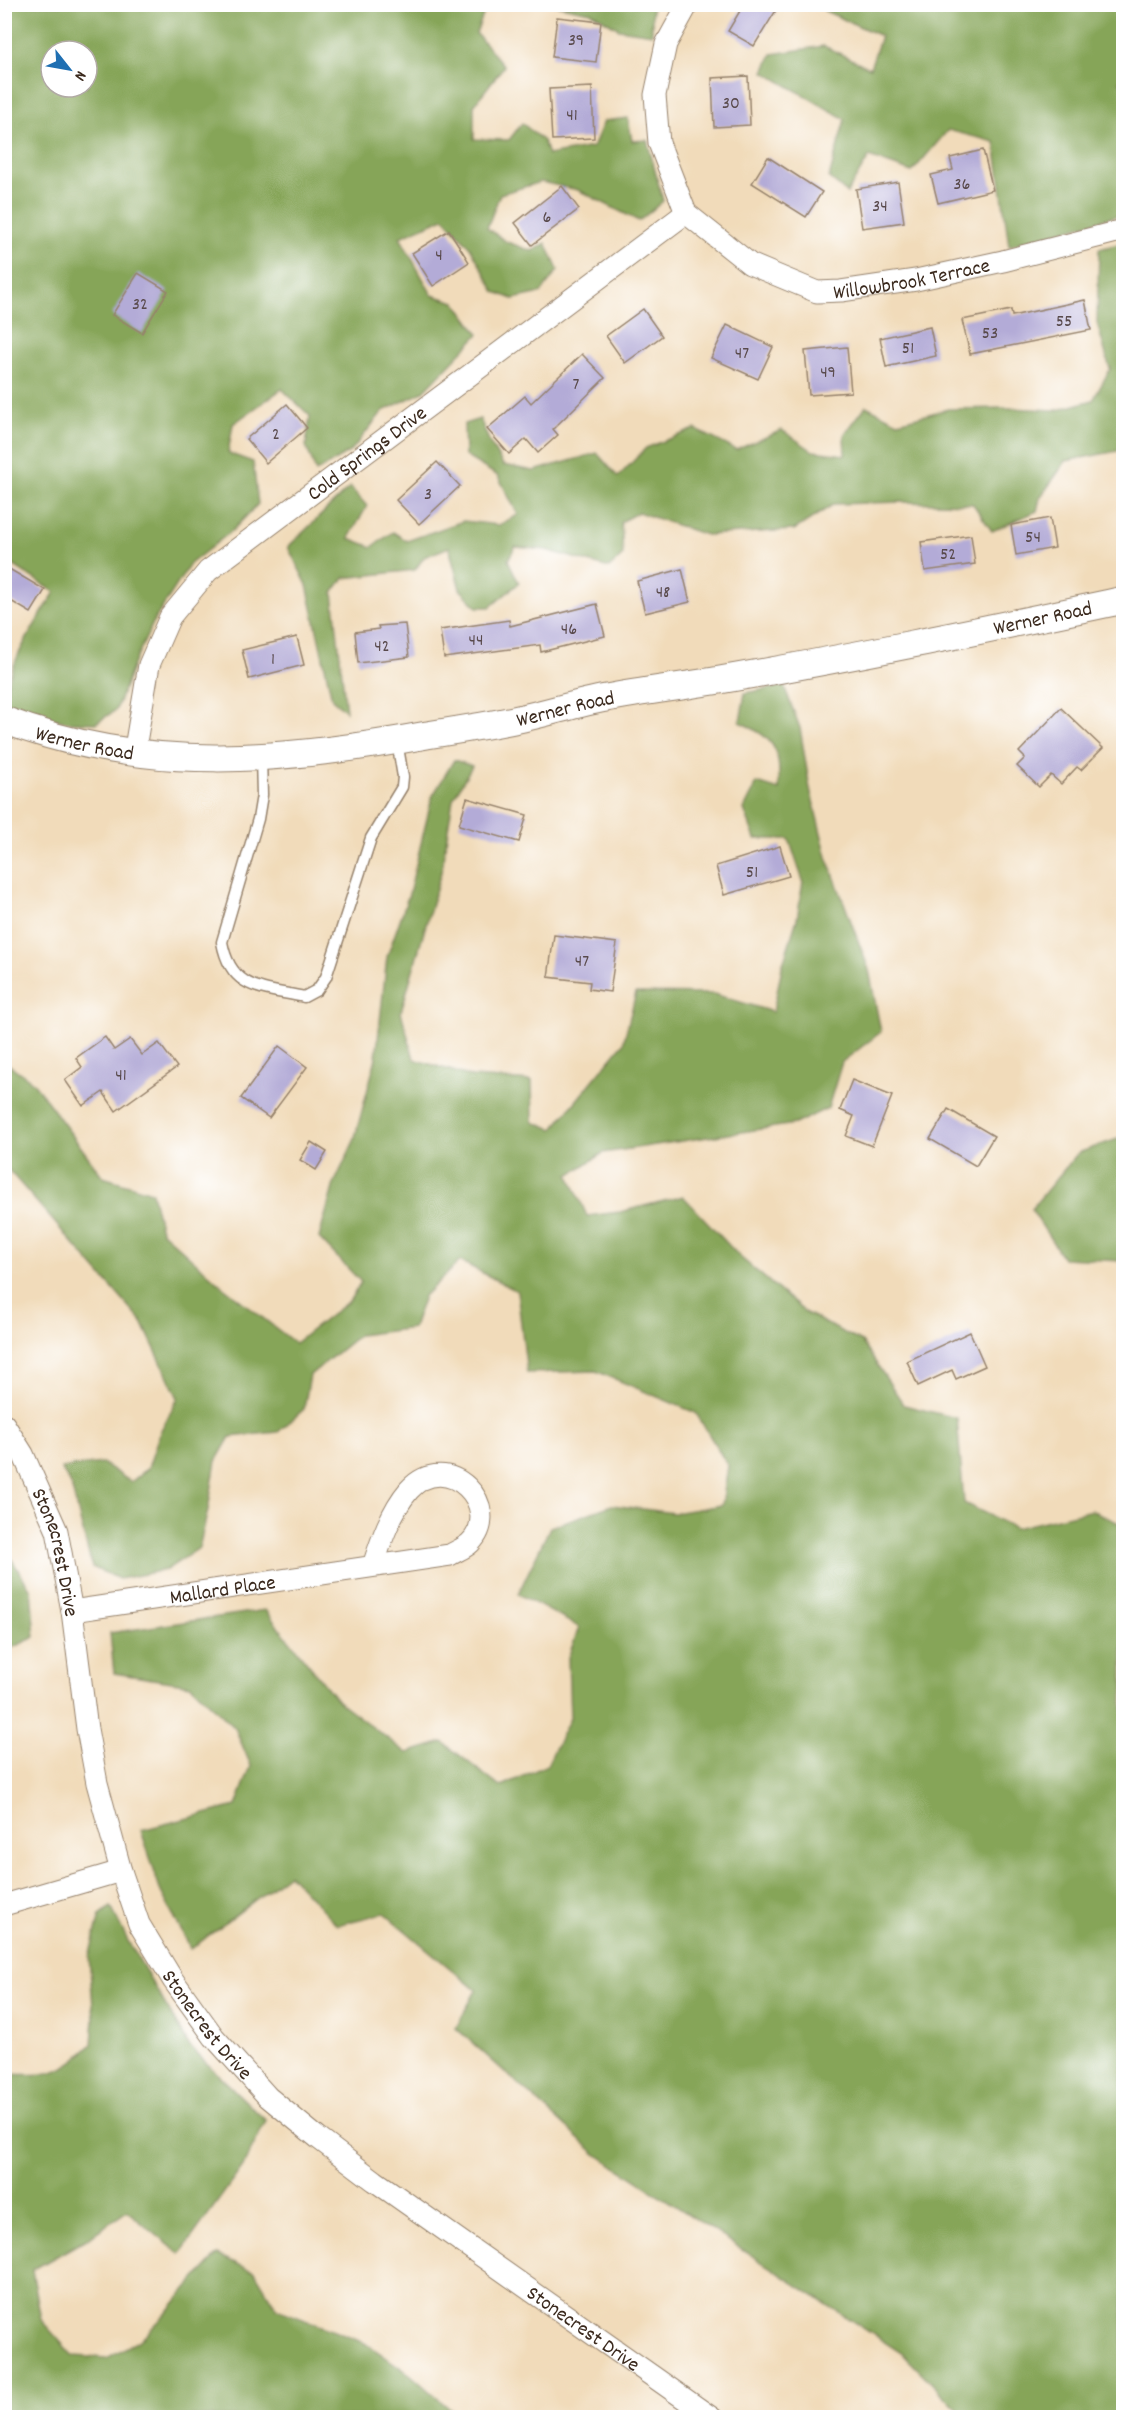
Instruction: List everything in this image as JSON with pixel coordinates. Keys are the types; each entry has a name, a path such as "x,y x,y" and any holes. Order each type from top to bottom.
{"street":[{"path":"686,213 659,144 655,95 666,44 688,4"},
{"name":"Willowbrook Terrace","path":"686,213 750,264 817,292 841,291 916,280 1003,261 1124,230"},
{"name":"Cold Springs Drive","path":"134,754 149,665 170,617 208,571 686,213"},
{"name":"Werner Road","path":"4,720 39,733 88,746 134,754 188,759 261,757 346,750 522,718 605,698 714,681 914,644 1124,600"},
{"name":"Stonecrest Drive","path":"4,1424 23,1454 57,1531 72,1611 87,1729 97,1783 121,1871 139,1924 173,1980 214,2037 268,2097 375,2181 712,2418"},
{"name":"Mallard Place","path":"72,1611 450,1555 469,1544 479,1530 481,1510 473,1494 463,1482 447,1475 434,1474 422,1479 409,1490 399,1504 373,1566"},
{"path":"4,1905 121,1871"}],"lane":[{"path":"261,757 262,795 258,819 222,942 225,958 234,972 248,985 304,997 317,990 326,978 371,838 402,787 403,777 397,741"}],"green space":[{"path":"5,5 487,5 476,33 504,66 474,105 474,139 509,140 522,123 543,141 548,155 593,147 604,121 628,118 632,141 647,140 663,201 639,221 578,190 541,182 500,194 487,228 507,242 532,251 546,243 558,270 541,293 513,299 495,292 470,247 444,218 400,237 432,295 455,302 479,334 423,392 383,411 351,451 316,472 306,446 310,416 282,389 233,424 228,453 253,462 258,504 233,530 190,564 155,619 133,665 116,710 96,723 67,722 5,709 9,678 15,663 55,592 5,560"},
{"path":"555,5 652,5 652,34 619,29 591,12"},
{"path":"819,5 1123,5 1123,79 1119,81 1124,88 1123,214 1009,246 995,142 948,130 912,172 869,157 847,193 829,178 845,119 764,72 772,54 824,46 870,68 881,36 825,11"},
{"path":"1122,243 1123,450 1066,461 1040,498 1037,511 992,531 973,504 902,502 834,504 794,530 706,535 638,512 621,522 623,555 609,568 546,550 515,547 508,560 519,583 490,607 477,607 460,589 449,547 424,557 415,570 344,578 333,593 346,711 332,699 307,585 288,547 350,487 367,506 349,538 372,547 393,532 407,541 463,521 499,525 518,515 498,476 465,456 464,424 480,419 503,465 534,471 597,453 618,477 646,448 695,429 736,450 782,430 813,451 845,455 844,435 866,406 898,422 948,409 1057,410 1093,400 1110,369 1097,323 1099,249"},
{"path":"784,686 800,728 810,789 827,857 869,970 881,1032 842,1062 828,1108 795,1124 603,1153 569,1175 587,1216 620,1212 683,1196 740,1257 806,1313 862,1342 904,1405 957,1418 964,1503 1015,1528 1092,1510 1123,1525 1123,2417 965,2417 903,2354 596,2154 456,2028 476,1990 384,1913 337,1925 289,1874 191,1949 161,1892 141,1830 236,1806 251,1766 235,1728 191,1685 114,1673 110,1633 265,1610 338,1701 407,1753 443,1742 500,1787 547,1765 570,1718 568,1658 579,1627 518,1594 550,1527 612,1505 674,1513 722,1505 728,1466 696,1413 596,1371 527,1373 517,1291 460,1261 424,1296 413,1328 359,1335 310,1375 304,1409 278,1432 230,1437 216,1461 199,1548 166,1570 119,1579 92,1567 71,1485 61,1468 102,1463 131,1482 148,1468 160,1432 178,1398 142,1322 5,1166 5,1062 33,1082 103,1177 152,1192 161,1231 222,1286 295,1343 350,1300 361,1282 319,1238 334,1184 354,1141 376,1058 387,957 409,894 432,797 454,760 472,766 453,799 441,872 401,1012 414,1059 472,1077 532,1081 533,1122 553,1129 623,1044 636,993 714,994 773,1012 782,967 797,919 803,881 789,839 755,839 744,809 757,783 779,790 779,765 774,747 769,741 762,734 740,722 745,693"},
{"path":"1123,1137 1123,1261 1063,1258 1031,1209 1078,1153"},
{"path":"5,1549 31,1590 35,1637 5,1651"},
{"path":"111,1907 128,1941 190,2047 266,2121 243,2166 180,2254 127,2211 85,2240 32,2270 41,2320 73,2356 107,2358 140,2340 218,2255 255,2272 277,2309 367,2344 411,2375 459,2417 5,2417 5,2072 7,2074 45,2074 63,2068 92,2044 94,2018 89,1957 100,1915"}],"building":[{"path":"744,4 780,4 754,46 728,31"},
{"path":"557,17 601,22 596,62 552,57"},
{"path":"748,76 750,125 714,127 712,78"},
{"path":"592,87 594,138 552,140 549,89"},
{"path":"983,150 993,190 938,203 931,175 953,170 950,158"},
{"path":"768,157 822,192 806,217 752,183"},
{"path":"898,182 904,222 862,228 856,189"},
{"path":"562,186 579,209 532,245 515,223"},
{"path":"449,230 469,262 433,286 412,253"},
{"path":"138,273 168,291 142,333 112,315"},
{"path":"1085,300 1091,330 970,354 962,320 1011,310 1012,316"},
{"path":"643,309 662,336 625,363 606,336"},
{"path":"727,325 773,347 758,379 711,358"},
{"path":"930,327 936,356 886,367 880,338"},
{"path":"847,347 851,392 809,395 805,351"},
{"path":"582,354 605,378 553,429 558,435 538,453 526,439 509,454 487,429 525,396 531,403"},
{"path":"287,404 307,428 266,463 246,439"},
{"path":"437,462 460,486 419,524 396,500"},
{"path":"1050,518 1055,548 1016,555 1011,525"},
{"path":"971,535 975,564 925,571 921,542"},
{"path":"4,566 45,590 31,613 4,597"},
{"path":"682,569 690,602 645,613 637,581"},
{"path":"597,604 605,636 541,652 540,645 444,658 440,630 509,620 510,626"},
{"path":"405,624 409,657 358,663 355,632 379,629 378,626"},
{"path":"297,637 304,665 249,679 242,650"},
{"path":"1061,708 1103,748 1081,770 1077,767 1061,784 1051,775 1039,787 1017,766 1025,758 1019,752"},
{"path":"467,798 527,815 519,842 459,825"},
{"path":"780,846 789,876 724,895 716,866"},
{"path":"554,935 617,943 610,992 589,989 590,982 548,977"},
{"path":"105,1037 114,1050 130,1039 142,1055 159,1043 177,1067 116,1111 103,1092 83,1106 65,1080 82,1067 76,1058"},
{"path":"279,1046 307,1067 269,1118 241,1098"},
{"path":"852,1080 892,1096 872,1146 846,1136 854,1116 840,1110"},
{"path":"948,1109 994,1136 976,1166 930,1139"},
{"path":"311,1142 327,1152 316,1170 300,1160"},
{"path":"970,1332 985,1366 956,1379 952,1370 918,1386 907,1361"}]}
